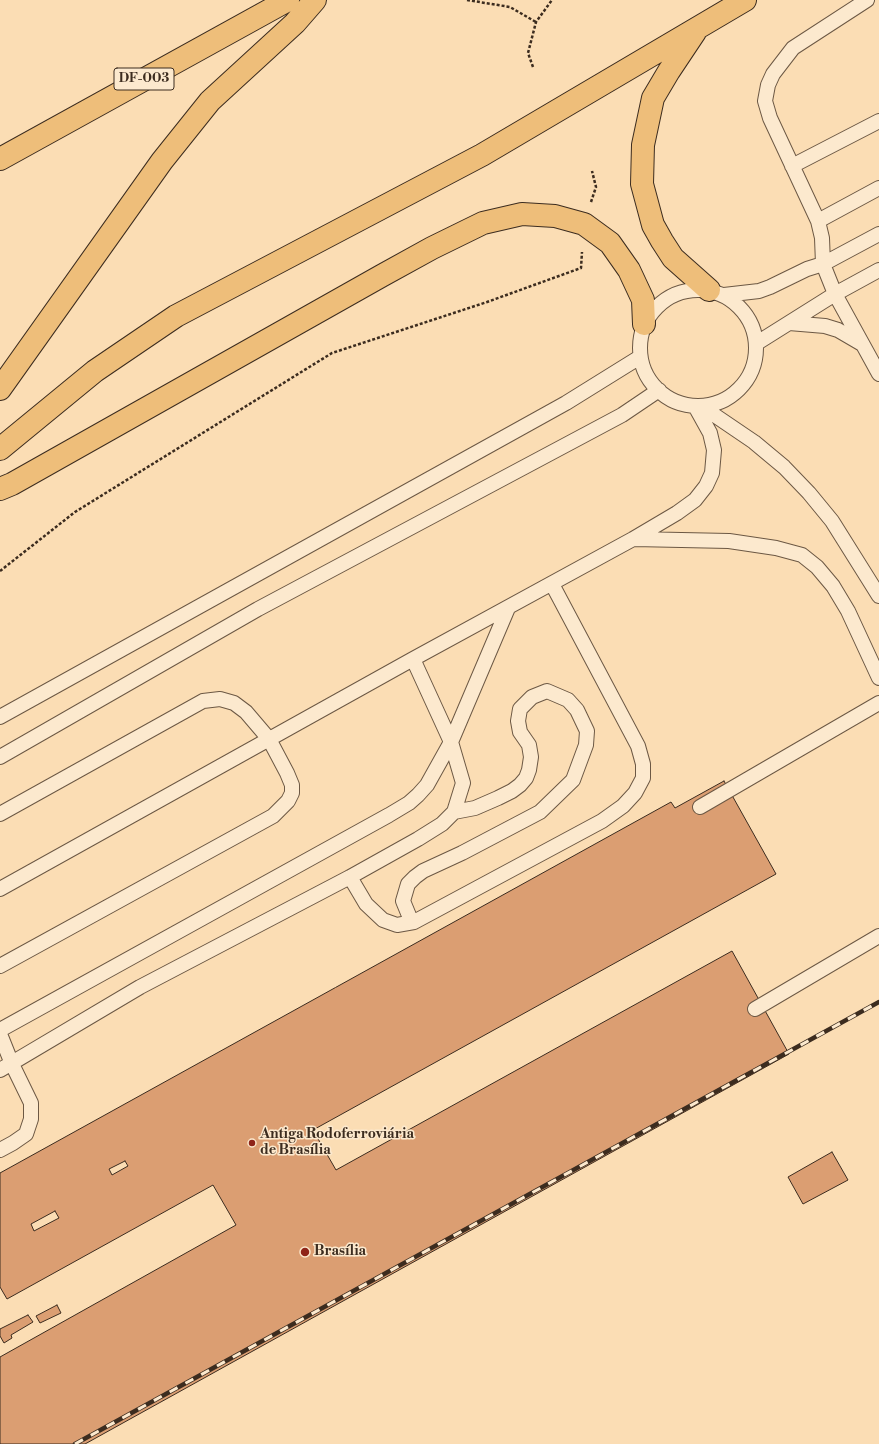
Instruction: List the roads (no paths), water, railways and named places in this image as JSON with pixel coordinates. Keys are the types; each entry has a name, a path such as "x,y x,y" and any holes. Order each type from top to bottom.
{"highway":[{"name":"DF-003","path":"0,159 288,0"},
{"path":"0,389 162,161 210,101 295,23 315,0"},
{"path":"0,450 95,371 176,316 482,155 745,0"},
{"path":"699,26 653,98 643,145 642,184 653,225 673,258 716,293"},
{"path":"0,489 12,484 432,248 483,223 522,214 555,216 584,224 610,242 629,270 643,300 644,324"}],"lane":[{"path":"867,0 793,48 773,74 768,85 765,101 770,118 818,221 822,238 823,264 835,294 879,374"},
{"path":"792,166 879,121"},
{"path":"818,221 879,188"},
{"path":"716,293 741,309 753,328 757,343 756,358 751,374 742,387 731,397 716,404 698,406 685,405 666,397 654,386 645,372 640,357 640,340 644,324 652,311 664,300 678,293 693,289 716,293 759,291 807,269 823,264 879,234"},
{"path":"757,343 835,294 879,270"},
{"path":"789,323 825,326 838,330 862,344"},
{"path":"0,717 566,403 640,357"},
{"path":"0,757 258,609 622,415 659,390"},
{"path":"0,889 413,659 634,539 677,513 695,500 706,486 712,473 714,450 710,433 698,406"},
{"path":"698,406 754,442 784,467 810,493 832,522 879,596"},
{"path":"634,539 729,541 776,548 802,555 817,567 833,586 848,611 879,678"},
{"path":"350,877 366,904 383,920 397,925 414,922 602,821 622,806 635,793 643,778 643,764 638,746 552,584"},
{"path":"0,1030 369,826 418,795 427,785 451,742 508,608"},
{"path":"6,1067 140,987 350,877 424,836 442,824 454,812 463,783 451,742 413,659"},
{"path":"414,922 410,918 403,901 408,884 415,877 423,871 462,853 540,812 573,780 586,745 587,731 577,710 568,700 547,691 532,697 520,710 518,721 520,732 529,745 531,757 526,778 516,788 498,798 474,808 454,812"},
{"path":"0,814 203,701 220,699 234,703 246,712 269,740 292,785 292,793 288,801 273,816 0,966"},
{"path":"700,806 879,703"},
{"path":"756,1009 879,936"},
{"path":"0,1034 6,1067 31,1103 31,1119 26,1134 0,1150"}],"railway":[{"path":"75,1444 879,1002"}],"place":[{"name":"Antiga Rodoferroviária de Brasília","path":"252,1143"},
{"name":"Brasília","path":"305,1252"}]}
